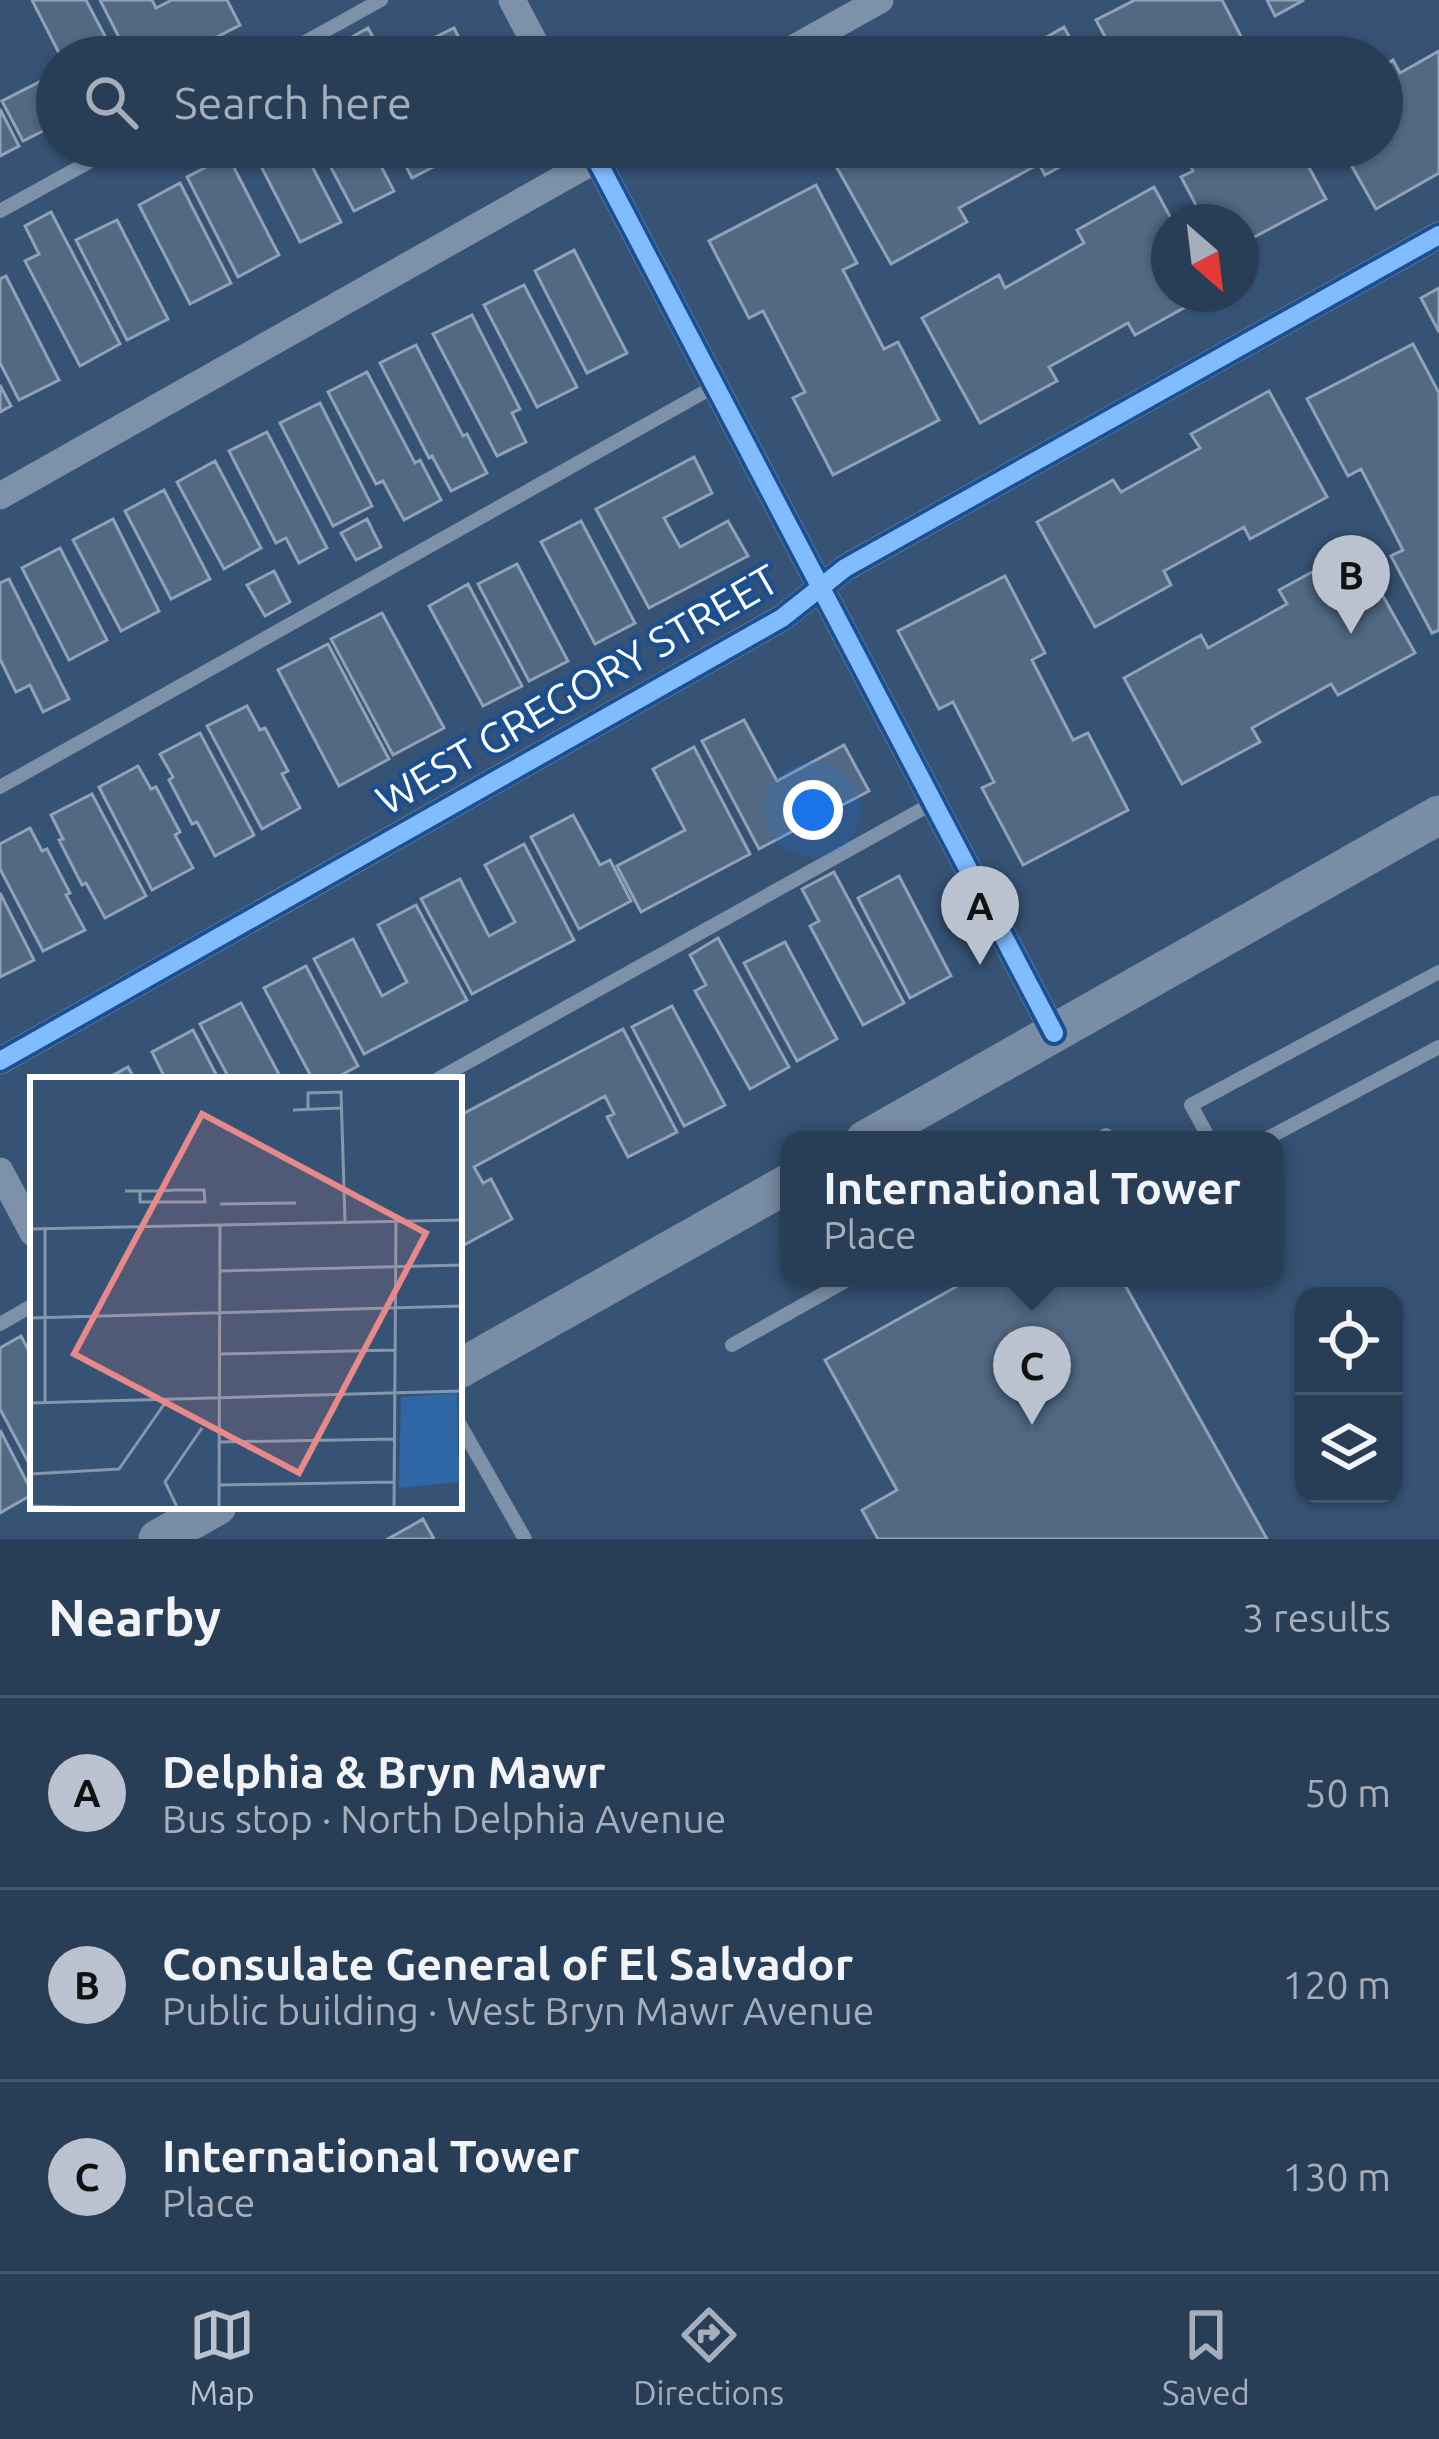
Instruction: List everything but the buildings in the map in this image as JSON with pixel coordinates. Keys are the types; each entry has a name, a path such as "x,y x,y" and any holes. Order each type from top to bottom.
{"street":[{"path":"512,0 531,36"},
{"path":"808,36 848,8 880,0"},
{"path":"0,496 571,168"},
{"path":"609,168 715,386 1054,1033"},
{"name":"WEST GREGORY STREET","path":"0,1061 782,618 845,568 1439,236"},
{"path":"881,1131 1439,815"},
{"path":"0,1171 30,1227"},
{"path":"462,1368 780,1188"}],"lane":[{"path":"316,36 381,0"},
{"path":"0,212 79,168"},
{"path":"0,787 715,386"},
{"path":"441,1077 933,802"},
{"path":"1205,1131 1191,1105 1439,972"},
{"path":"1281,1131 1439,1047"},
{"path":"732,1345 835,1287"},
{"path":"0,1324 30,1308"},
{"path":"462,1428 525,1539"}],"cycle path":[{"path":"601,168 1054,1033"},
{"path":"0,1061 782,618 845,568 1439,235"}],"place":[{"name":"Consulate General of El Salvador","path":"1351,634"},
{"name":"Delphia & Bryn Mawr","path":"980,965"},
{"name":"International Tower","path":"1032,1425"}]}
